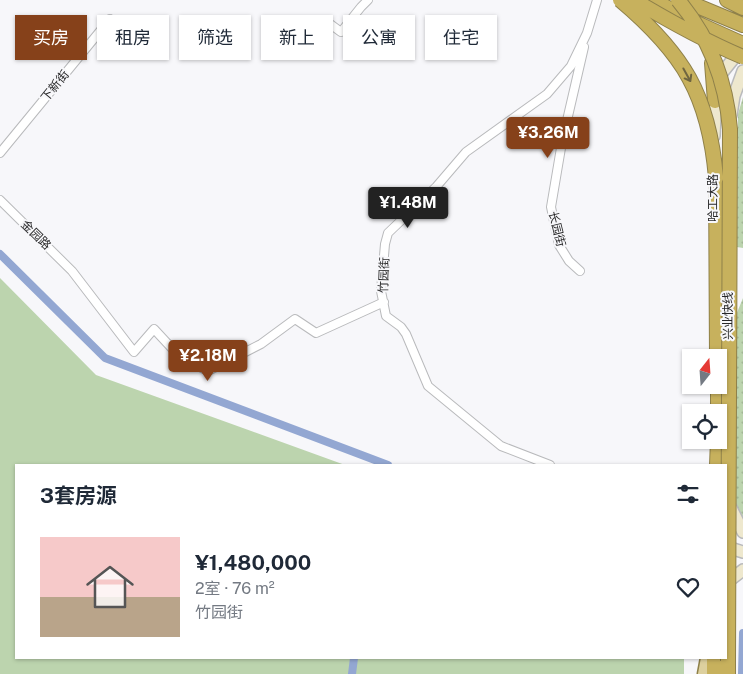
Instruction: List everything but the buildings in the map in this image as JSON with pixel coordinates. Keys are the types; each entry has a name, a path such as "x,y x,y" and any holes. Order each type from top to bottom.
{"highway":[{"name":"兴业快线","path":"620,0 669,48 686,72 705,114 716,178 717,349"},
{"path":"634,0 720,48 743,57"},
{"path":"653,0 743,45"},
{"name":"兴业快线","path":"678,0 697,26 715,62 726,95 730,129 724,464"},
{"path":"683,0 742,25"},
{"path":"727,0 743,8"},
{"path":"688,19 708,47 712,63 715,101"},
{"path":"715,464 717,449"},
{"name":"兴业快线","path":"714,674 720,663"}],"main road":[{"path":"704,674 720,663"}],"street":[{"path":"333,26 341,32 368,0"},
{"name":"竹园街","path":"547,464 501,446 428,386 406,334 386,316 381,291 385,244 388,233 436,187 466,152 547,94 571,66 587,33 597,0"},
{"name":"长园街","path":"580,271 569,261 559,246 552,207 562,142 587,33"},
{"name":"下新街","path":"0,153 97,35"},
{"name":"哈工大路","path":"713,349 715,101 721,74 743,45"},
{"name":"哈工大路","path":"728,585 728,545 731,508 733,267 730,113 743,71"},
{"name":"金园路","path":"0,200 72,271 134,352 154,329 180,357 208,371 261,344 295,319 316,333 384,302"},
{"path":"714,449 715,464"},
{"path":"731,508 743,532"},
{"path":"728,545 743,552"},
{"path":"728,585 743,570"},
{"path":"710,674 720,663"},
{"path":"720,663 721,674"}],"green space":[{"path":"743,97 743,248 737,247 738,114"},
{"path":"0,278 96,375 342,464 15,464 15,659 684,659 684,674 0,674"},
{"path":"743,298 743,528 731,508 736,315"}],"waterway":[{"path":"0,254 105,358 385,464"},
{"path":"742,674 743,633"},
{"path":"352,674 354,659"}]}
